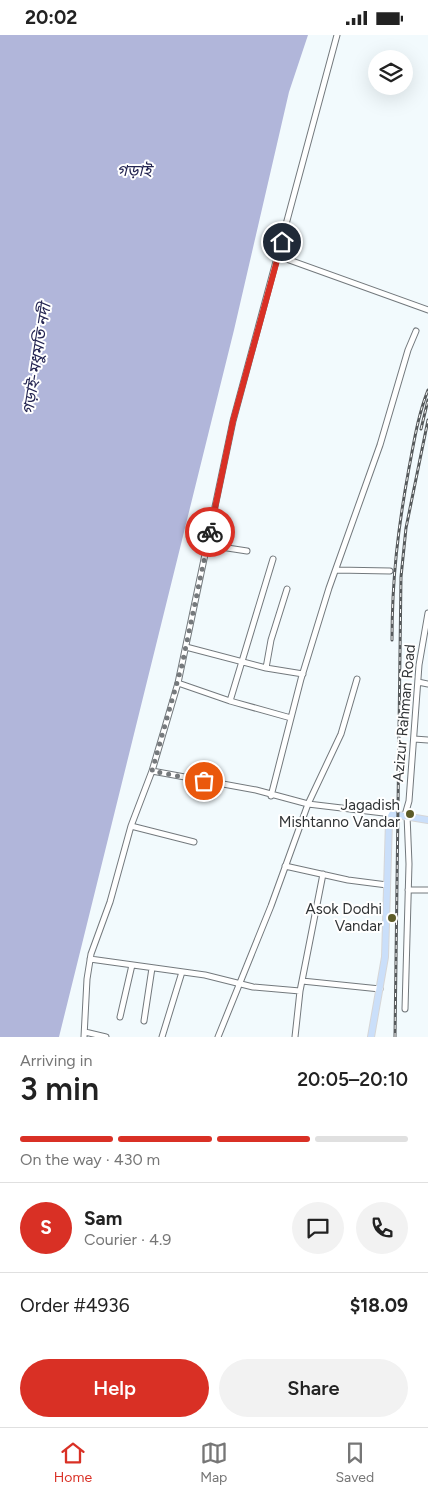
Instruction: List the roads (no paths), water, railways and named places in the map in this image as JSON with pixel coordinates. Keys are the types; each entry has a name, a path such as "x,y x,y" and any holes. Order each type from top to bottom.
{"main road":[{"path":"371,1037 385,957 389,820 392,814 428,820"}],"street":[{"path":"106,1037 84,1034 90,959 110,902 131,825 152,771 178,683 233,421 337,35"},
{"path":"278,256 428,311"},
{"path":"272,796 302,674 385,429 408,349 416,331"},
{"path":"208,545 247,551"},
{"path":"230,701 273,559"},
{"path":"336,570 390,571"},
{"path":"266,668 271,640 287,589"},
{"name":"Azizur Rahman Road","path":"405,1009 409,837 406,815 418,683 428,613"},
{"path":"186,647 266,668 302,674"},
{"path":"218,1037 271,906 308,805 338,739 357,679"},
{"path":"178,683 230,701 291,718"},
{"path":"418,683 428,683"},
{"path":"414,739 428,741"},
{"path":"152,771 256,790 308,805 392,814"},
{"path":"131,825 194,841"},
{"path":"285,866 387,885"},
{"path":"295,1037 300,991 323,874"},
{"path":"408,890 428,890"},
{"path":"90,959 205,975 238,984 300,991"},
{"path":"120,1017 132,965"},
{"path":"144,1021 152,968"},
{"path":"162,1037 182,972"},
{"path":"302,981 380,989"}],"water":[{"name":"গড়াই","path":"0,35 308,35 289,92 234,330 59,1037 0,1037"}],"railway":[{"path":"392,640 394,575 402,512 417,429 428,390"},
{"path":"421,429 428,400"},
{"path":"395,1037 401,577 406,528 428,420"}],"place":[{"name":"Jagadish Mishtanno Vandar","path":"410,814"},
{"name":"Asok Dodhi Vandar","path":"392,918"}],"water label":[{"name":"গড়াই-মধুমতি নদী","path":"36,359"}]}
